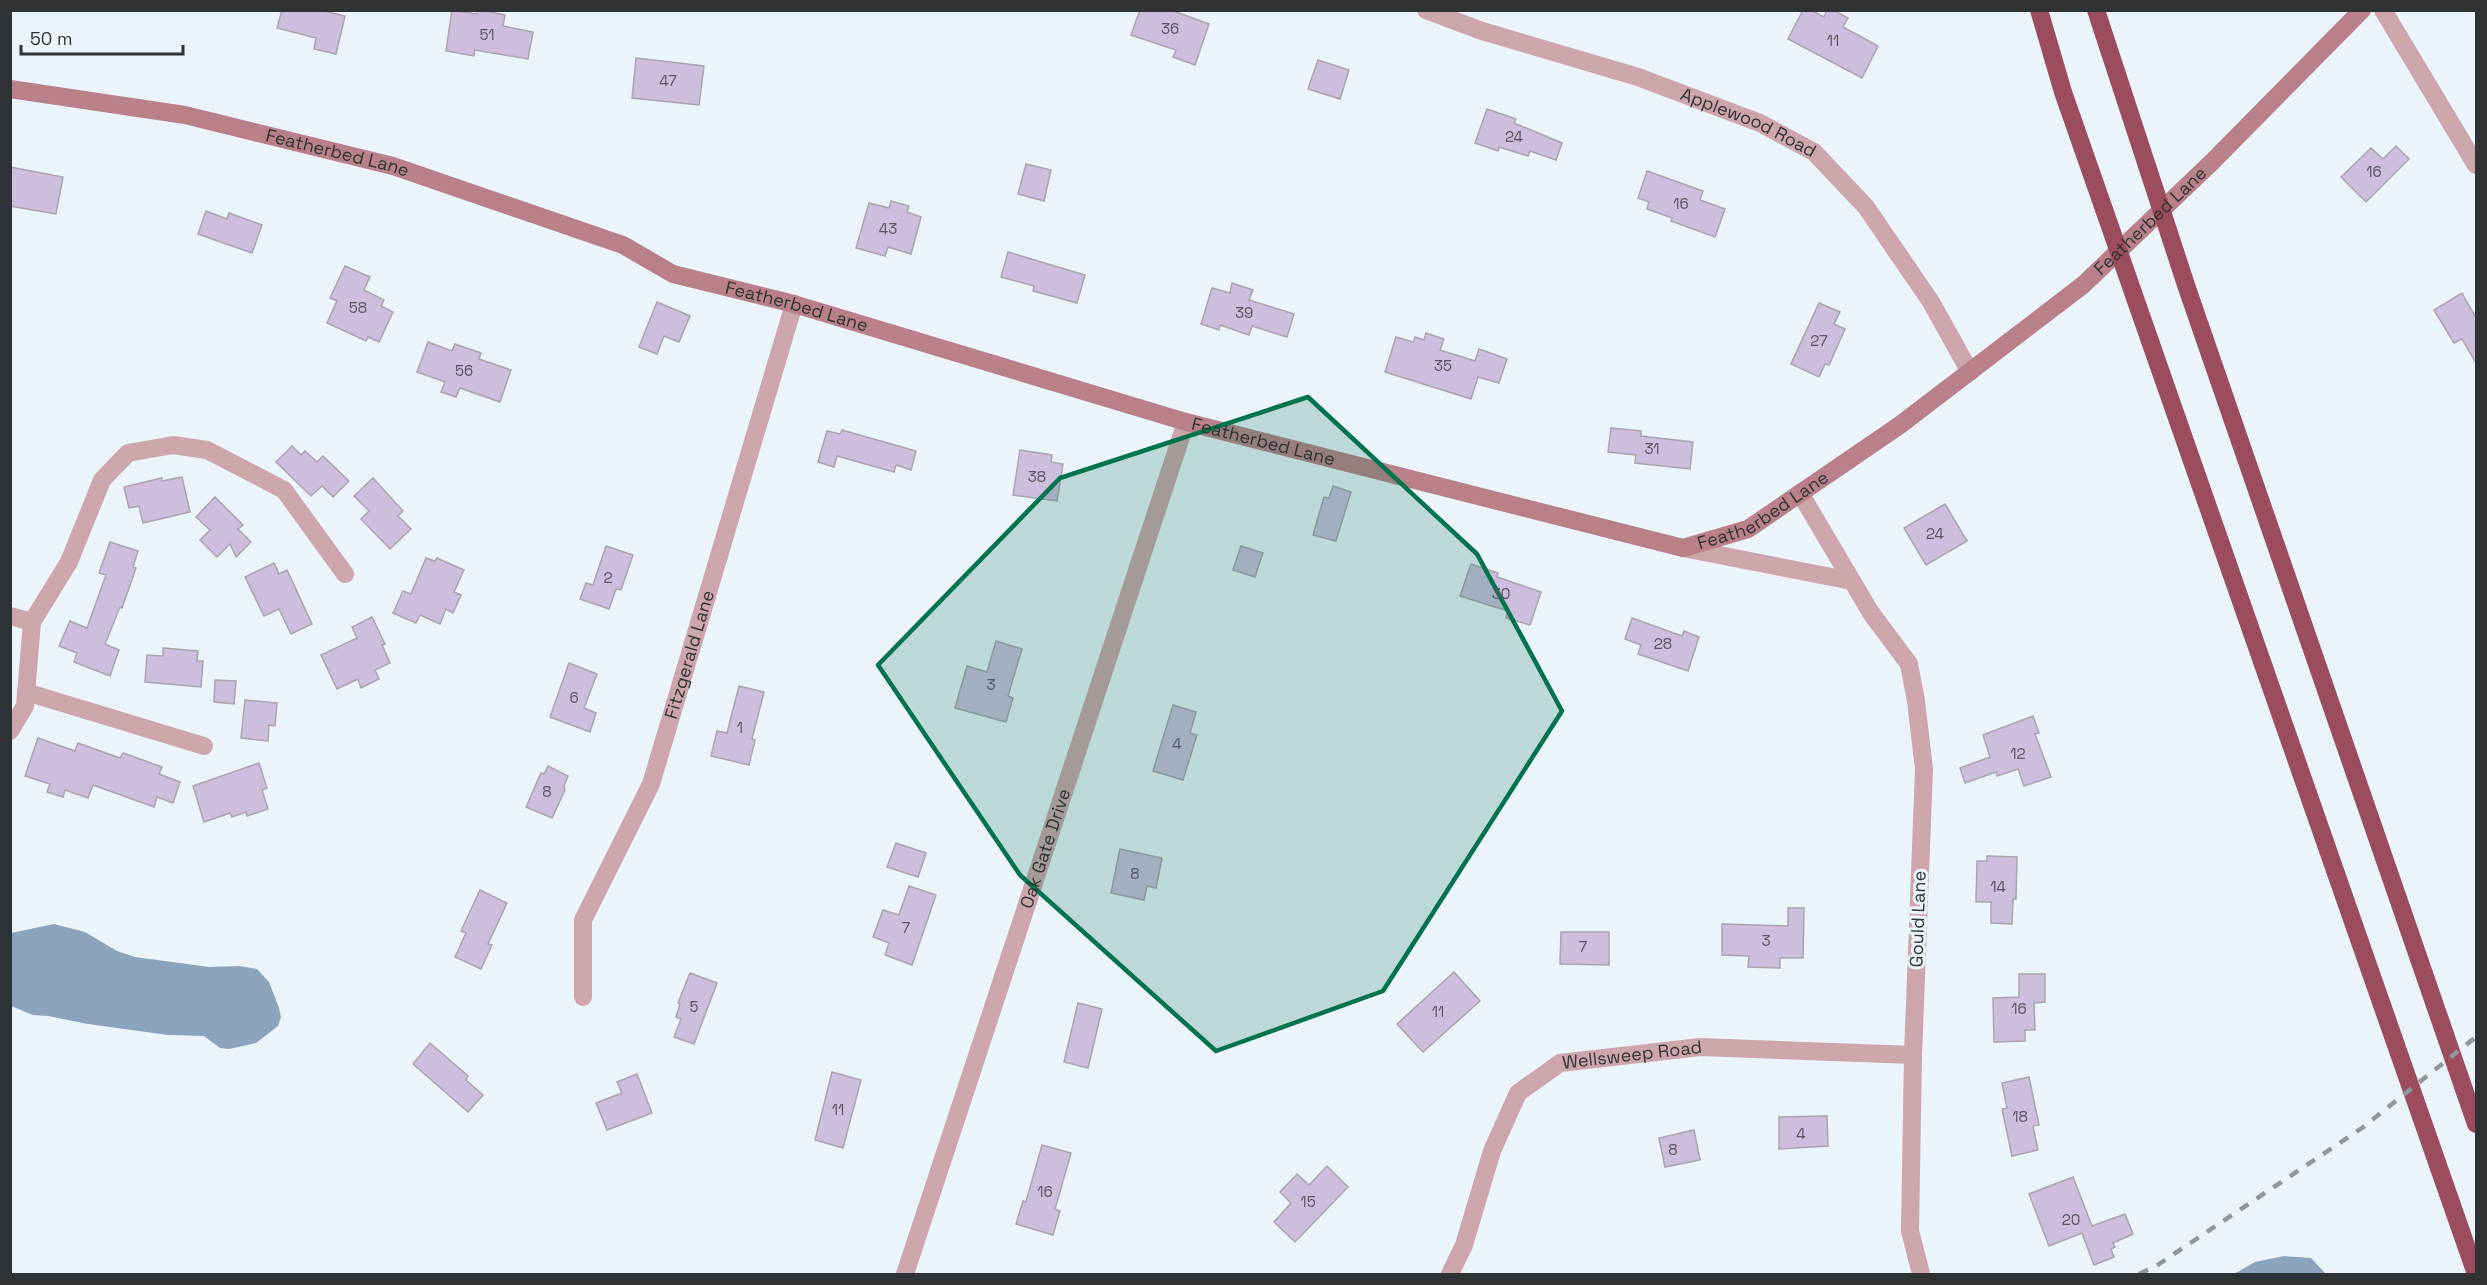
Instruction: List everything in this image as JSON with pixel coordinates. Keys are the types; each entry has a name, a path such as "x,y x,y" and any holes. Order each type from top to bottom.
{"highway":[{"path":"2039,10 2063,92 2427,1128 2476,1275"},
{"path":"2096,10 2187,288 2476,1124"}],"street":[{"name":"Applewood Road","path":"1426,10 1482,31 1638,77 1760,123 1814,152 1866,207 1931,302 1970,372"},
{"name":"Featherbed Lane","path":"10,89 185,115 393,166 623,245 673,274 794,304 1186,422 1683,548 1748,529 1900,425 2083,285 2212,162 2362,10"},
{"path":"2383,10 2476,165"},
{"name":"Fitzgerald Lane","path":"583,996 583,920 651,784 794,304"},
{"name":"Oak Gate Drive","path":"905,1275 1186,422"},
{"path":"10,731 25,706 32,622 69,562 102,480 128,453 173,445 207,450 284,490 345,574"},
{"name":"Gould Lane","path":"1800,494 1871,613 1909,664 1916,701 1924,769 1913,1055 1910,1231 1921,1275"},
{"path":"1683,548 1852,581"},
{"path":"10,616 32,622"},
{"path":"26,692 204,746"},
{"name":"Wellsweep Road","path":"1450,1275 1464,1245 1492,1151 1518,1093 1560,1063 1700,1047 1913,1055"}],"highlighted area":[{"path":"1308,397 1477,554 1562,711 1383,991 1216,1051 1020,875 878,665 1060,478"}],"water":[{"path":"54,924 85,932 117,951 135,957 209,967 239,966 257,969 269,982 279,1008 281,1017 278,1026 256,1043 229,1049 220,1048 204,1036 168,1035 88,1024 33,1015 11,1006 11,933"},
{"path":"2284,1256 2311,1258 2326,1274 2234,1274 2255,1262"}],"building":[{"path":"282,10 320,10 345,16 336,54 314,49 316,38 277,28"},
{"path":"452,10 476,14 477,10 482,10 505,15 503,26 533,32 528,59 475,50 474,56 446,51"},
{"path":"1140,10 1171,10 1209,24 1195,65 1173,57 1176,50 1131,35"},
{"path":"1803,10 1811,10 1824,17 1827,10 1833,10 1848,18 1843,27 1878,46 1862,78 1788,39"},
{"path":"636,58 704,66 699,105 632,98"},
{"path":"1318,60 1349,70 1340,99 1308,89"},
{"path":"1487,109 1516,119 1514,123 1562,143 1556,160 1530,151 1528,156 1499,147 1498,151 1475,143"},
{"path":"2396,146 2409,159 2366,202 2341,177 2371,148 2383,159"},
{"path":"1026,164 1051,170 1044,201 1018,194"},
{"path":"10,167 63,177 56,214 10,206"},
{"path":"1647,171 1703,191 1700,200 1725,209 1715,237 1671,221 1672,218 1647,209 1649,202 1638,198"},
{"path":"891,201 909,206 907,212 921,217 911,254 888,247 885,256 856,248 869,203 889,208"},
{"path":"206,211 227,219 229,213 262,225 252,253 198,234"},
{"path":"1008,252 1085,275 1077,303 1033,291 1034,286 1001,277"},
{"path":"345,266 370,277 364,290 384,300 381,306 393,312 379,342 368,337 366,341 327,323 337,301 330,298"},
{"path":"1232,283 1253,290 1249,300 1294,314 1287,337 1252,326 1249,335 1220,325 1219,330 1201,324 1212,288 1230,293"},
{"path":"2462,293 2476,318 2476,363 2462,339 2454,343 2434,310"},
{"path":"657,302 690,316 679,342 664,336 657,354 639,347"},
{"path":"1819,303 1840,312 1834,324 1845,329 1829,365 1825,364 1819,377 1791,364"},
{"path":"1426,333 1444,339 1440,350 1475,361 1479,349 1507,359 1499,383 1478,377 1471,399 1385,372 1396,337 1413,342 1415,337 1424,340"},
{"path":"428,342 452,351 455,344 481,353 479,359 511,370 500,402 460,388 456,397 441,392 445,382 417,372"},
{"path":"1611,428 1641,431 1641,436 1693,442 1690,469 1635,463 1636,455 1608,452"},
{"path":"842,430 916,451 911,470 896,465 894,472 837,456 834,467 818,462 827,431 840,434"},
{"path":"292,446 301,455 305,451 317,462 323,456 349,481 333,497 322,486 311,496 276,462"},
{"path":"1020,450 1052,455 1051,462 1063,464 1057,501 1013,495"},
{"path":"182,477 190,512 143,523 139,506 129,508 124,487 162,478 162,481"},
{"path":"373,478 403,511 398,516 411,529 390,549 361,519 369,511 354,496"},
{"path":"1333,486 1351,492 1336,541 1313,535 1324,497 1329,498"},
{"path":"215,497 243,525 238,529 251,542 236,557 230,544 217,557 200,540 210,530 196,517"},
{"path":"1945,504 1967,541 1926,565 1904,528"},
{"path":"110,542 138,551 133,567 136,568 122,608 120,607 105,644 119,650 110,676 74,662 77,653 59,646 70,621 87,628 106,575 99,573"},
{"path":"606,546 633,555 621,590 616,589 609,609 580,599 586,583 593,585"},
{"path":"1241,546 1263,553 1255,577 1233,570"},
{"path":"426,558 435,561 437,558 464,570 454,592 461,595 453,613 446,609 440,624 420,615 416,623 393,613 403,591 411,594"},
{"path":"274,563 279,574 287,570 312,624 291,634 279,609 264,616 245,577"},
{"path":"1471,564 1498,573 1497,577 1541,592 1530,625 1506,618 1508,611 1460,596"},
{"path":"372,617 385,644 382,645 390,663 375,670 379,679 361,688 358,679 337,689 321,655 357,638 352,627"},
{"path":"1632,618 1682,636 1684,631 1699,637 1688,671 1638,654 1641,645 1625,639"},
{"path":"996,641 1022,649 1008,696 1013,698 1006,722 955,708 967,666 987,672"},
{"path":"163,648 198,651 197,661 203,661 201,687 145,682 147,655 163,656"},
{"path":"569,663 597,674 584,708 596,713 590,732 550,717"},
{"path":"215,680 236,681 234,704 214,702"},
{"path":"739,686 764,692 752,739 755,740 749,765 711,756 717,731 727,733"},
{"path":"245,700 277,703 275,726 269,725 268,741 241,738"},
{"path":"1173,705 1196,712 1190,733 1197,735 1183,780 1153,771"},
{"path":"2033,716 2039,733 2035,734 2051,777 2024,786 2018,769 1997,776 1996,772 1965,783 1960,768 1990,757 1983,735"},
{"path":"38,738 75,751 78,743 120,758 123,753 162,767 159,774 180,782 173,803 157,797 154,807 93,785 88,798 65,790 63,797 47,792 50,784 25,776"},
{"path":"259,763 267,788 262,790 268,809 247,816 246,812 232,817 230,813 204,822 193,786"},
{"path":"548,766 568,776 564,786 565,790 552,818 526,807 541,773 544,774"},
{"path":"896,843 926,853 918,877 887,867"},
{"path":"1120,849 1162,858 1156,888 1147,886 1144,900 1111,893"},
{"path":"1987,856 2017,857 2016,899 2013,899 2012,924 1991,923 1991,902 1976,902 1977,861 1987,861"},
{"path":"909,886 936,895 912,965 885,955 889,943 873,937 883,910 899,915"},
{"path":"480,890 507,903 488,944 492,945 481,969 455,957 466,933 461,931"},
{"path":"1788,908 1804,908 1803,958 1780,958 1780,968 1748,967 1749,956 1722,955 1722,924 1788,926"},
{"path":"1561,932 1609,932 1609,965 1560,964"},
{"path":"1454,972 1480,1001 1423,1052 1397,1024"},
{"path":"690,973 717,983 694,1044 674,1037 681,1019 676,1017 680,1004 678,1003"},
{"path":"2019,974 2045,974 2045,1002 2034,1003 2035,1030 2025,1030 2025,1041 1994,1042 1993,998 2019,997"},
{"path":"1078,1003 1102,1009 1088,1068 1064,1062"},
{"path":"430,1043 468,1076 466,1080 483,1095 468,1112 413,1064"},
{"path":"832,1072 861,1080 843,1148 815,1140"},
{"path":"637,1074 652,1113 607,1130 596,1103 622,1093 617,1082"},
{"path":"2029,1077 2039,1125 2033,1126 2038,1150 2012,1156 2002,1109 2007,1108 2002,1083"},
{"path":"1827,1116 1828,1146 1779,1149 1779,1117"},
{"path":"1694,1130 1700,1160 1665,1167 1659,1138"},
{"path":"1042,1145 1071,1153 1055,1209 1060,1211 1053,1235 1016,1224 1023,1201 1026,1202"},
{"path":"1327,1166 1348,1187 1295,1242 1274,1222 1291,1203 1280,1192 1297,1174 1309,1185"},
{"path":"2073,1177 2092,1226 2125,1214 2133,1234 2113,1243 2115,1247 2111,1249 2114,1257 2094,1265 2082,1233 2049,1246 2029,1194"}],"railway":[{"path":"2139,1274 2156,1266 2362,1128 2476,1037"}]}
